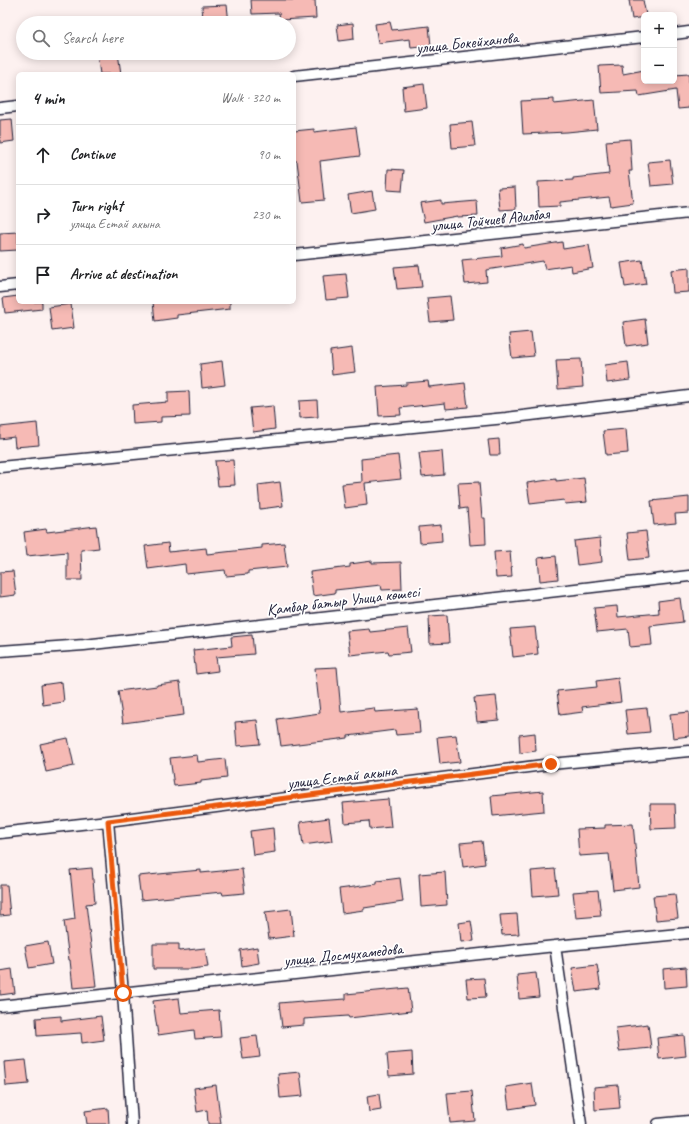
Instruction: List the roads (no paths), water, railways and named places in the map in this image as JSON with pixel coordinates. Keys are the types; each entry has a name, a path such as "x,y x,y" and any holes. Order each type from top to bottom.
{"street":[{"path":"677,34 689,32"},
{"name":"улица Бокейханова","path":"296,76 641,37"},
{"path":"0,108 16,106"},
{"name":"улица Тойчиев Адилбая","path":"296,255 689,213"},
{"path":"0,287 16,285"},
{"path":"0,466 506,418 689,396"},
{"name":"Қамбар батыр Улица көшесі","path":"0,651 84,645 689,576"},
{"name":"улица Естай акына","path":"0,833 108,821 551,764 689,751"},
{"path":"108,821 123,993 132,1124"},
{"name":"улица Досмухамедова","path":"0,1006 689,933"},
{"path":"555,946 580,1124"},
{"path":"658,1124 689,1121"}]}
